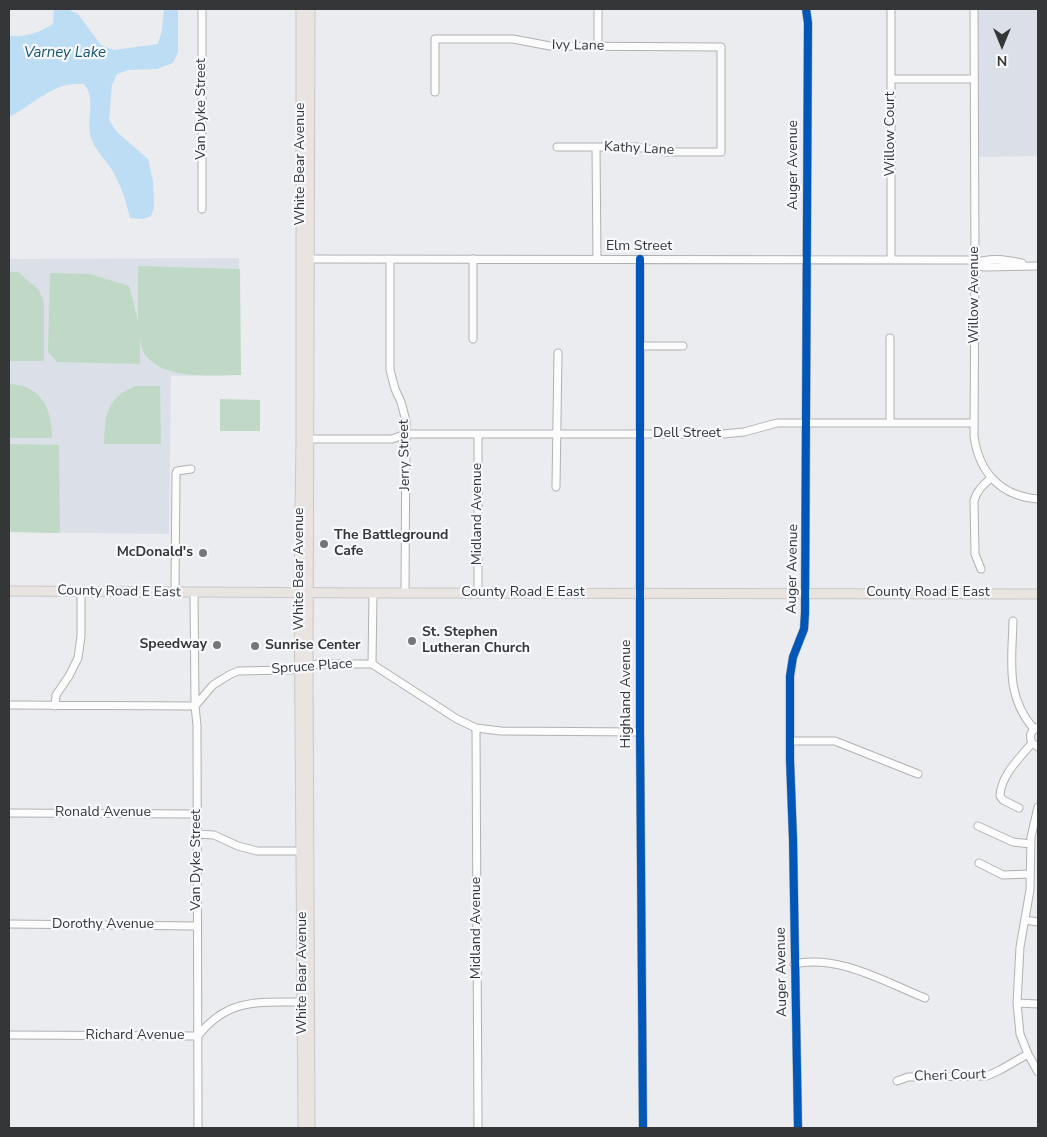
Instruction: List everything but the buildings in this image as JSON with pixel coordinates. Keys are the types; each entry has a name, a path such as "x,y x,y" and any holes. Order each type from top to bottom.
{"main road":[{"name":"White Bear Avenue","path":"301,9 308,439 304,593"},
{"name":"White Bear Avenue","path":"304,1128 306,1002 304,593 301,439 310,9"},
{"name":"County Road E East","path":"9,591 1038,594"},
{"name":"White Bear Avenue","path":"306,1002 310,1128"}],"street":[{"name":"Van Dyke Street","path":"202,9 202,209"},
{"path":"598,9 598,46"},
{"name":"Auger Avenue","path":"798,1128 790,676 793,657 804,629 806,593 808,23 806,9"},
{"name":"Willow Court","path":"891,9 891,260"},
{"name":"Willow Avenue","path":"974,9 974,436 978,454 991,478"},
{"name":"Ivy Lane","path":"434,92 435,39 513,39 550,46 721,47 721,152"},
{"path":"891,79 974,79"},
{"name":"Kathy Lane","path":"557,147 636,148 666,152 721,152"},
{"path":"596,147 597,259"},
{"name":"Elm Street","path":"305,259 969,260 975,263 983,260 1002,260 1038,266"},
{"name":"Jerry Street","path":"390,259 390,370 404,412 406,434 405,593"},
{"path":"473,259 473,339"},
{"name":"Highland Avenue","path":"640,259 640,732 643,1128"},
{"path":"890,338 890,422"},
{"path":"640,346 683,346"},
{"path":"556,488 558,353"},
{"name":"Dell Street","path":"308,439 392,438 406,434 733,434 777,423 974,423"},
{"name":"Midland Avenue","path":"478,434 478,593"},
{"path":"175,592 176,471 191,469"},
{"path":"981,569 975,554 974,501 981,487 991,478 1016,495 1038,500"},
{"path":"55,706 56,695 70,676 78,658 81,642 82,591"},
{"name":"Van Dyke Street","path":"194,593 195,706 197,725 198,1128"},
{"path":"372,664 374,593"},
{"path":"1012,621 1012,687 1028,722 1036,728 1030,736 1035,745 1009,770 1000,791 1000,796 1003,800 1020,808"},
{"name":"Spruce Place","path":"195,706 213,685 224,677 238,671 290,670 304,666 372,664 457,719 476,728 500,731 640,732"},
{"path":"9,705 195,706"},
{"name":"Midland Avenue","path":"476,728 478,1128"},
{"path":"790,741 835,741 845,743 918,774"},
{"path":"1038,806 1031,844 1034,862 1030,874 1028,905 1018,965 1017,1003 1020,1034 1038,1072"},
{"name":"Ronald Avenue","path":"9,813 197,814"},
{"path":"978,826 1013,842 1031,844"},
{"path":"197,834 214,836 238,846 257,851 305,851"},
{"path":"979,863 1003,875 1030,874"},
{"path":"1025,920 1038,922"},
{"name":"Dorothy Avenue","path":"9,924 197,926"},
{"path":"794,964 840,964 925,998"},
{"name":"Richard Avenue","path":"9,1035 198,1036 216,1017 239,1005 257,1002 306,1002"},
{"path":"1017,1003 1038,1004"},
{"name":"Cheri Court","path":"897,1081 908,1077 986,1076 1028,1054"}],"shaded area":[{"path":"978,9 1038,9 1038,156 978,157"},
{"path":"239,258 241,375 171,376 169,534 9,532 9,259"}],"green space":[{"path":"138,266 240,269 241,375 189,374 163,368 152,362 144,353 140,338 140,364 57,362 48,352 50,273 90,274 129,286 138,321"},
{"path":"9,272 18,272 39,290 44,302 44,361 9,361"},
{"path":"9,384 20,385 29,389 42,400 50,417 52,438 9,438"},
{"path":"135,386 160,386 161,444 104,444 105,424 109,409 118,396"},
{"path":"220,399 260,400 260,431 220,431"},
{"path":"9,444 59,445 60,533 9,532"}],"water":[{"name":"Varney Lake","path":"54,9 67,9 78,14 101,45 114,50 158,44 162,30 164,9 178,9 178,52 173,63 157,69 129,70 117,74 112,85 109,120 117,132 148,159 153,181 154,208 151,216 143,219 130,218 118,181 91,139 89,128 90,95 84,84 73,84 53,90 9,117 9,36 32,34 53,24"}],"cycle path":[{"path":"798,1128 790,676 793,657 804,629 805,613 808,23 806,9"},
{"path":"640,259 640,732 643,1128"}],"place":[{"name":"The Battleground Cafe","path":"324,544"},
{"name":"McDonald's","path":"203,553"},
{"name":"St. Stephen Lutheran Church","path":"412,641"},
{"name":"Speedway","path":"217,645"},
{"name":"Sunrise Center","path":"255,646"}]}
